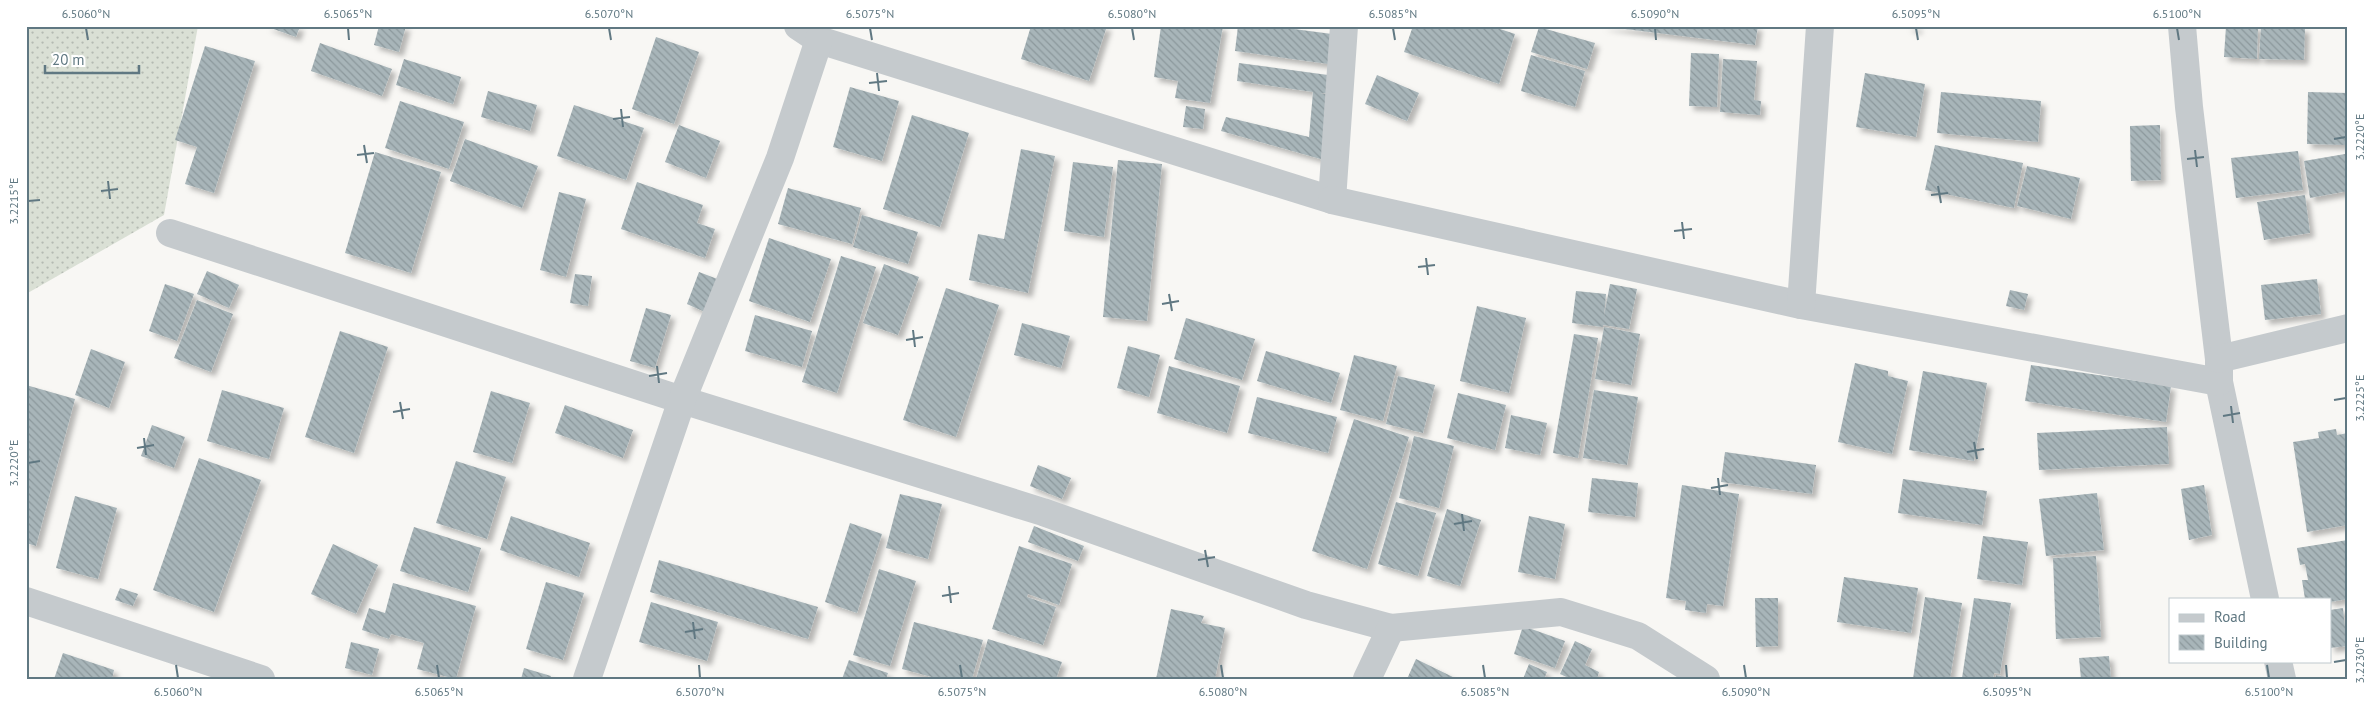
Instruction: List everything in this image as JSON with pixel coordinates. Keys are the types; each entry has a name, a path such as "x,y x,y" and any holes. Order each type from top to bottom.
{"street":[{"path":"1332,200 1344,26"},
{"path":"1801,305 1820,26"},
{"path":"2182,26 2189,107 2219,370 2265,598"},
{"path":"587,679 682,400 780,158 808,33 1332,200 1801,305 2219,370 2348,328"},
{"path":"170,233 682,400 1043,512 1306,605 1391,628 1561,612 1638,636 1706,679"},
{"path":"26,601 261,679"},
{"path":"1367,679 1391,628"},
{"path":"2278,662 2282,679"}],"shaded area":[{"path":"26,26 198,26 164,215 26,294"}],"building":[{"path":"265,26 300,26 296,37"},
{"path":"379,26 406,26 399,52 374,45"},
{"path":"1031,26 1107,26 1089,81 1021,59"},
{"path":"1161,26 1223,26 1210,103 1175,98 1178,81 1154,77"},
{"path":"1238,26 1271,26 1332,34 1328,64 1235,51"},
{"path":"1413,26 1491,26 1515,34 1499,84 1404,52"},
{"path":"1600,26 1758,26 1755,45"},
{"path":"1905,26 1918,26 1917,30"},
{"path":"2226,26 2258,26 2257,59 2224,57"},
{"path":"2261,26 2305,28 2304,60 2259,59"},
{"path":"1539,27 1595,43 1587,69 1531,52"},
{"path":"656,37 699,52 674,124 632,109"},
{"path":"320,43 392,69 382,96 311,71"},
{"path":"205,46 255,61 214,193 185,184 197,147 175,140"},
{"path":"1691,53 1719,54 1717,107 1689,106"},
{"path":"1531,55 1585,71 1575,107 1521,91"},
{"path":"404,59 461,77 453,104 396,85"},
{"path":"1723,59 1757,61 1754,100 1761,101 1760,115 1720,112"},
{"path":"1239,63 1328,75 1326,93 1320,93 1332,95 1324,160 1221,131 1226,117 1309,137 1313,92 1237,81"},
{"path":"1865,73 1925,84 1916,137 1856,127"},
{"path":"1377,75 1419,93 1407,121 1365,104"},
{"path":"850,87 899,101 882,161 833,147"},
{"path":"488,91 537,105 530,131 481,117"},
{"path":"1941,92 2041,101 2038,142 1937,133"},
{"path":"2308,92 2348,93 2348,145 2307,144"},
{"path":"400,101 464,122 449,169 385,148"},
{"path":"574,105 644,128 626,180 557,156"},
{"path":"1186,106 1205,109 1203,129 1183,127"},
{"path":"912,115 969,133 940,227 883,209"},
{"path":"679,125 720,141 706,178 665,162"},
{"path":"2160,125 2161,180 2131,181 2130,126"},
{"path":"465,139 538,166 522,208 450,181"},
{"path":"1935,145 2023,163 2014,208 1925,190"},
{"path":"1021,149 1055,156 1028,293 969,280 978,234 1004,239"},
{"path":"2298,151 2303,190 2236,198 2231,158"},
{"path":"375,152 441,172 411,273 345,253"},
{"path":"2345,154 2348,191 2310,198 2304,161"},
{"path":"1118,160 1162,164 1147,321 1103,317"},
{"path":"1073,162 1113,167 1104,237 1064,231"},
{"path":"2027,166 2080,178 2071,219 2017,206"},
{"path":"637,182 703,205 697,223 715,229 705,258 621,229"},
{"path":"788,188 861,208 852,244 778,224"},
{"path":"559,192 586,199 566,277 540,270"},
{"path":"2305,195 2310,233 2264,240 2257,202"},
{"path":"862,215 918,232 908,264 853,247"},
{"path":"769,238 831,259 810,322 749,301"},
{"path":"841,256 876,267 837,393 802,382"},
{"path":"884,264 919,277 898,335 863,323"},
{"path":"207,271 239,285 229,308 197,294"},
{"path":"699,272 720,280 707,313 687,304"},
{"path":"575,274 592,276 588,306 570,303"},
{"path":"2317,279 2321,314 2265,320 2261,285"},
{"path":"165,284 194,294 177,341 149,331"},
{"path":"1610,284 1637,289 1629,329 1572,323 1576,291 1606,294 1604,316"},
{"path":"946,288 999,305 956,437 903,420"},
{"path":"2010,290 2028,294 2024,310 2006,306"},
{"path":"197,300 233,314 211,372 174,358"},
{"path":"1477,306 1526,318 1509,393 1460,381"},
{"path":"646,308 671,315 655,368 630,361"},
{"path":"755,315 812,331 802,367 745,351"},
{"path":"1186,318 1255,339 1242,380 1174,359"},
{"path":"1022,323 1070,336 1061,368 1014,355"},
{"path":"1604,327 1640,334 1631,385 1595,379"},
{"path":"340,331 388,347 354,453 305,437"},
{"path":"1574,334 1598,338 1578,458 1553,453"},
{"path":"1128,346 1160,355 1149,397 1117,388"},
{"path":"91,349 125,362 109,408 75,395"},
{"path":"1266,351 1340,373 1331,403 1257,381"},
{"path":"1354,355 1397,366 1383,421 1340,410"},
{"path":"1855,363 1888,371 1888,376 1908,381 1892,454 1838,442"},
{"path":"2031,365 2171,386 2166,422 2025,401"},
{"path":"1169,366 1240,386 1227,433 1157,413"},
{"path":"1923,371 1987,383 1974,461 1909,450"},
{"path":"1398,376 1435,385 1423,433 1386,424"},
{"path":"26,385 75,399 36,546 26,543"},
{"path":"222,390 284,408 269,459 207,441"},
{"path":"1594,390 1638,397 1627,465 1583,458"},
{"path":"491,391 530,403 512,463 473,452"},
{"path":"1458,393 1506,405 1495,450 1447,438"},
{"path":"1257,397 1337,417 1328,453 1248,433"},
{"path":"565,405 633,430 623,458 555,433"},
{"path":"1511,415 1547,423 1540,455 1505,448"},
{"path":"1354,419 1409,437 1367,569 1312,551"},
{"path":"152,425 185,437 174,468 141,456"},
{"path":"2167,427 2169,464 2039,470 2037,433"},
{"path":"2336,429 2337,435 2348,433 2348,525 2307,532 2293,442 2319,438 2318,432"},
{"path":"1414,436 1454,446 1439,508 1399,498"},
{"path":"1725,452 1816,465 1812,494 1721,482"},
{"path":"199,458 261,480 214,612 153,590"},
{"path":"456,461 506,477 487,539 436,523"},
{"path":"1038,465 1071,478 1062,499 1030,486"},
{"path":"1592,478 1638,483 1635,517 1588,512"},
{"path":"1903,479 1987,491 1982,525 1898,513"},
{"path":"1682,485 1739,494 1723,606 1707,604 1706,613 1685,610 1686,601 1666,598"},
{"path":"2204,485 2212,535 2189,540 2181,489"},
{"path":"2097,493 2104,550 2046,556 2039,499"},
{"path":"900,494 942,504 928,559 886,548"},
{"path":"75,496 117,508 98,579 56,568"},
{"path":"1396,502 1436,513 1418,576 1378,564"},
{"path":"1447,509 1481,520 1460,586 1427,576"},
{"path":"511,516 590,543 579,577 500,550"},
{"path":"1529,516 1565,524 1555,579 1518,572"},
{"path":"850,523 882,534 857,613 825,602"},
{"path":"1034,526 1084,546 1078,561 1028,542"},
{"path":"414,527 481,548 468,592 400,571"},
{"path":"1983,536 2028,542 2022,585 1977,579"},
{"path":"2348,540 2348,599 2332,602 2332,598 2305,598 2302,580 2308,580 2305,564 2300,565 2297,548"},
{"path":"333,544 378,565 356,614 311,594"},
{"path":"1019,546 1072,564 1059,605 1028,594 1027,597 1056,607 1043,645 992,629"},
{"path":"2096,556 2101,637 2056,639 2053,558"},
{"path":"659,560 818,607 808,639 650,592"},
{"path":"879,569 916,581 890,666 853,655"},
{"path":"1844,577 1918,588 1911,633 1837,622"},
{"path":"546,582 584,593 563,660 526,649"},
{"path":"393,583 476,606 456,679 417,669 424,643 391,634 389,639 362,630 369,608 385,613"},
{"path":"120,588 138,594 133,606 115,600"},
{"path":"1925,597 1962,603 1950,679 1913,679"},
{"path":"1755,598 1778,598 1778,646 1756,647"},
{"path":"1974,598 2011,603 2000,674 1994,673 1993,679 1962,678"},
{"path":"651,602 718,622 707,661 639,642"},
{"path":"2343,608 2347,646 2332,648 2332,610"},
{"path":"1171,609 1204,616 1201,623 1225,628 1215,679 1156,679"},
{"path":"914,622 983,640 972,679 939,679 902,669"},
{"path":"1523,626 1565,641 1555,668 1514,654"},
{"path":"988,639 1062,662 1056,679 976,679"},
{"path":"1575,641 1592,649 1585,665 1599,672 1597,679 1571,679 1560,674"},
{"path":"351,642 379,649 372,675 345,668"},
{"path":"63,653 114,670 112,679 54,679"},
{"path":"2109,656 2111,679 2081,679 2079,658"},
{"path":"1416,659 1457,679 1407,679"},
{"path":"849,660 888,673 886,679 842,679"},
{"path":"1529,664 1547,672 1544,679 1523,679"},
{"path":"524,668 551,676 550,679 521,679"},
{"path":"1996,675 2010,678 2010,679 1995,679"}]}
